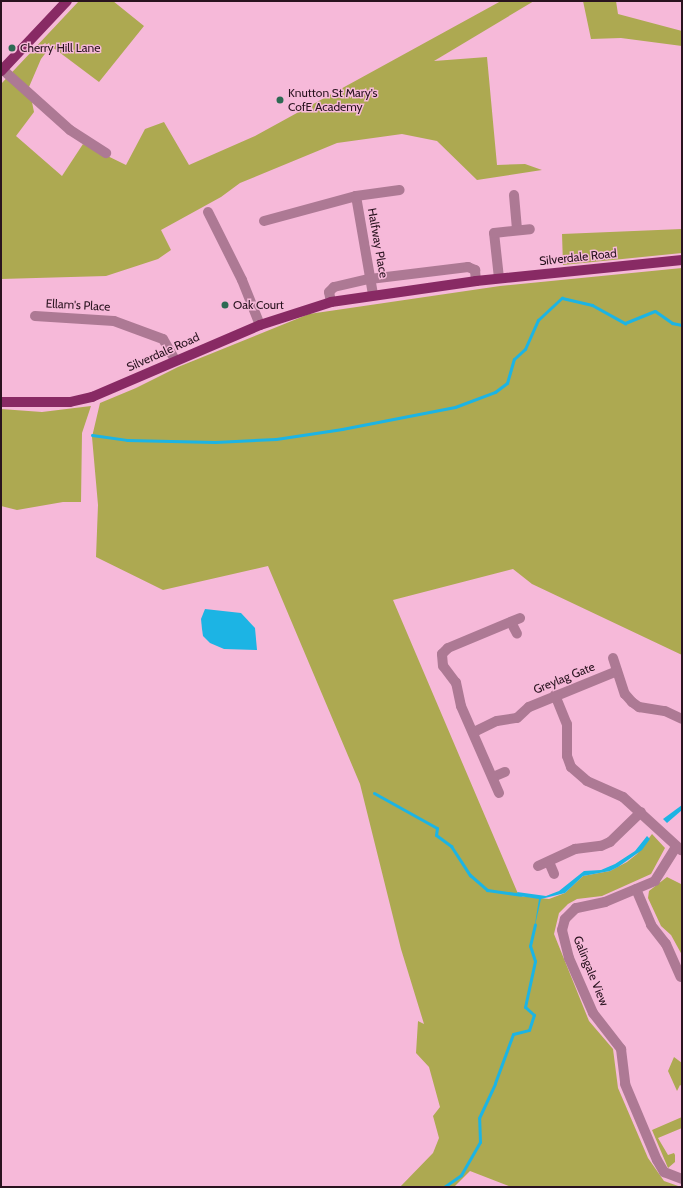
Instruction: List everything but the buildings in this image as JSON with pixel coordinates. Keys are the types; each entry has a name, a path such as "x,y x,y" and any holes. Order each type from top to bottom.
{"main road":[{"path":"2,70 67,1"},
{"name":"Silverdale Road","path":"1,402 70,402 92,397 118,387 175,360 330,297 373,294 498,278 682,260"}],"street":[{"path":"2,70 70,130 106,153"},
{"name":"Halfway Place","path":"264,222 356,196 400,190"},
{"path":"514,195 518,230"},
{"name":"Halfway Place","path":"356,196 373,294"},
{"path":"208,212 242,280 260,325"},
{"path":"498,278 494,233 530,229"},
{"name":"Silverdale Road","path":"330,297 334,287 370,279 468,267 475,270 476,281"},
{"name":"Ellam's Place","path":"35,316 114,320 158,336 166,343 175,360"},
{"path":"499,793 474,732 461,706 456,683 443,666 442,654 448,648 516,620 517,634"},
{"path":"613,658 625,694 632,702 639,707 665,711 682,720"},
{"name":"Greylag Gate","path":"474,732 497,721 517,718 529,706 617,671"},
{"path":"556,695 567,724 567,756 571,766 587,781 623,797 679,848"},
{"path":"493,777 506,772"},
{"path":"538,866 575,849 601,846 610,842 641,812"},
{"name":"Galingale View","path":"679,848 659,876 636,889 605,902 581,906 572,910 563,924 564,942 593,1013 620,1049 626,1084 660,1166 669,1176 682,1179"},
{"path":"549,862 554,874"},
{"path":"636,889 651,925 666,944 680,971"}],"shaded area":[{"path":"79,1 113,1 144,26 99,82 51,46 41,59 29,87 34,112 16,136 62,176 83,144 126,165 145,129 164,122 189,165 255,136 501,1 534,1 434,61 487,57 497,165 525,164 542,170 477,180 437,141 402,134 337,143 240,183 221,197 161,230 171,250 158,259 106,276 1,279 1,84"},
{"path":"583,1 616,1 618,14 682,31 682,46 621,38 591,39"},
{"path":"682,229 682,253 563,265 562,234"},
{"path":"682,268 682,655 532,584 513,569 393,600 519,896 549,899 565,893 583,876 610,871 627,862 637,854 652,834 665,848 651,874 602,896 577,899 568,904 559,913 554,934 589,1021 613,1049 618,1088 648,1158 664,1181 681,1187 511,1187 470,1171 454,1187 400,1187 433,1153 439,1138 433,1116 440,1107 429,1067 416,1053 418,1021 424,1024 401,949 360,784 268,566 163,590 96,557 98,505 92,437 100,403 136,388 178,367 309,314 500,286"},
{"path":"91,406 82,433 81,502 63,502 17,510 1,506 1,409 42,412"},
{"path":"667,877 681,884 682,882 682,955 671,935 661,926 648,898 649,891"},
{"path":"674,1057 682,1063 682,1086 680,1085 677,1091 668,1071"},
{"path":"682,1117 682,1128 658,1138 668,1155 674,1153 675,1155 675,1162 668,1168 652,1130"}],"water":[{"path":"205,609 241,613 255,628 257,650 224,649 210,643 203,636 201,619"},
{"path":"682,805 682,810 667,823 663,819"},
{"path":"647,836 650,839 642,850 618,867 610,871 583,876 565,893 541,899 534,930 539,899 519,896 517,892 546,896 559,891 584,871 601,870 615,864 635,851"}],"waterway":[{"path":"92,435 127,440 215,442 276,439 342,429 455,407 495,392 507,383 514,359 525,349 538,320 562,298 592,305 625,323 655,311 672,323 682,325"},
{"path":"374,793 437,828 436,835 451,846 470,875 487,890 521,895"},
{"path":"444,1187 461,1175 480,1142 479,1118 495,1083 513,1034 529,1030 534,1015 525,1007 535,961 530,946 535,925"}],"place":[{"name":"Cherry Hill Lane","path":"12,48"},
{"name":"Knutton St Mary's CofE Academy","path":"280,100"},
{"name":"Oak Court","path":"225,305"}]}
